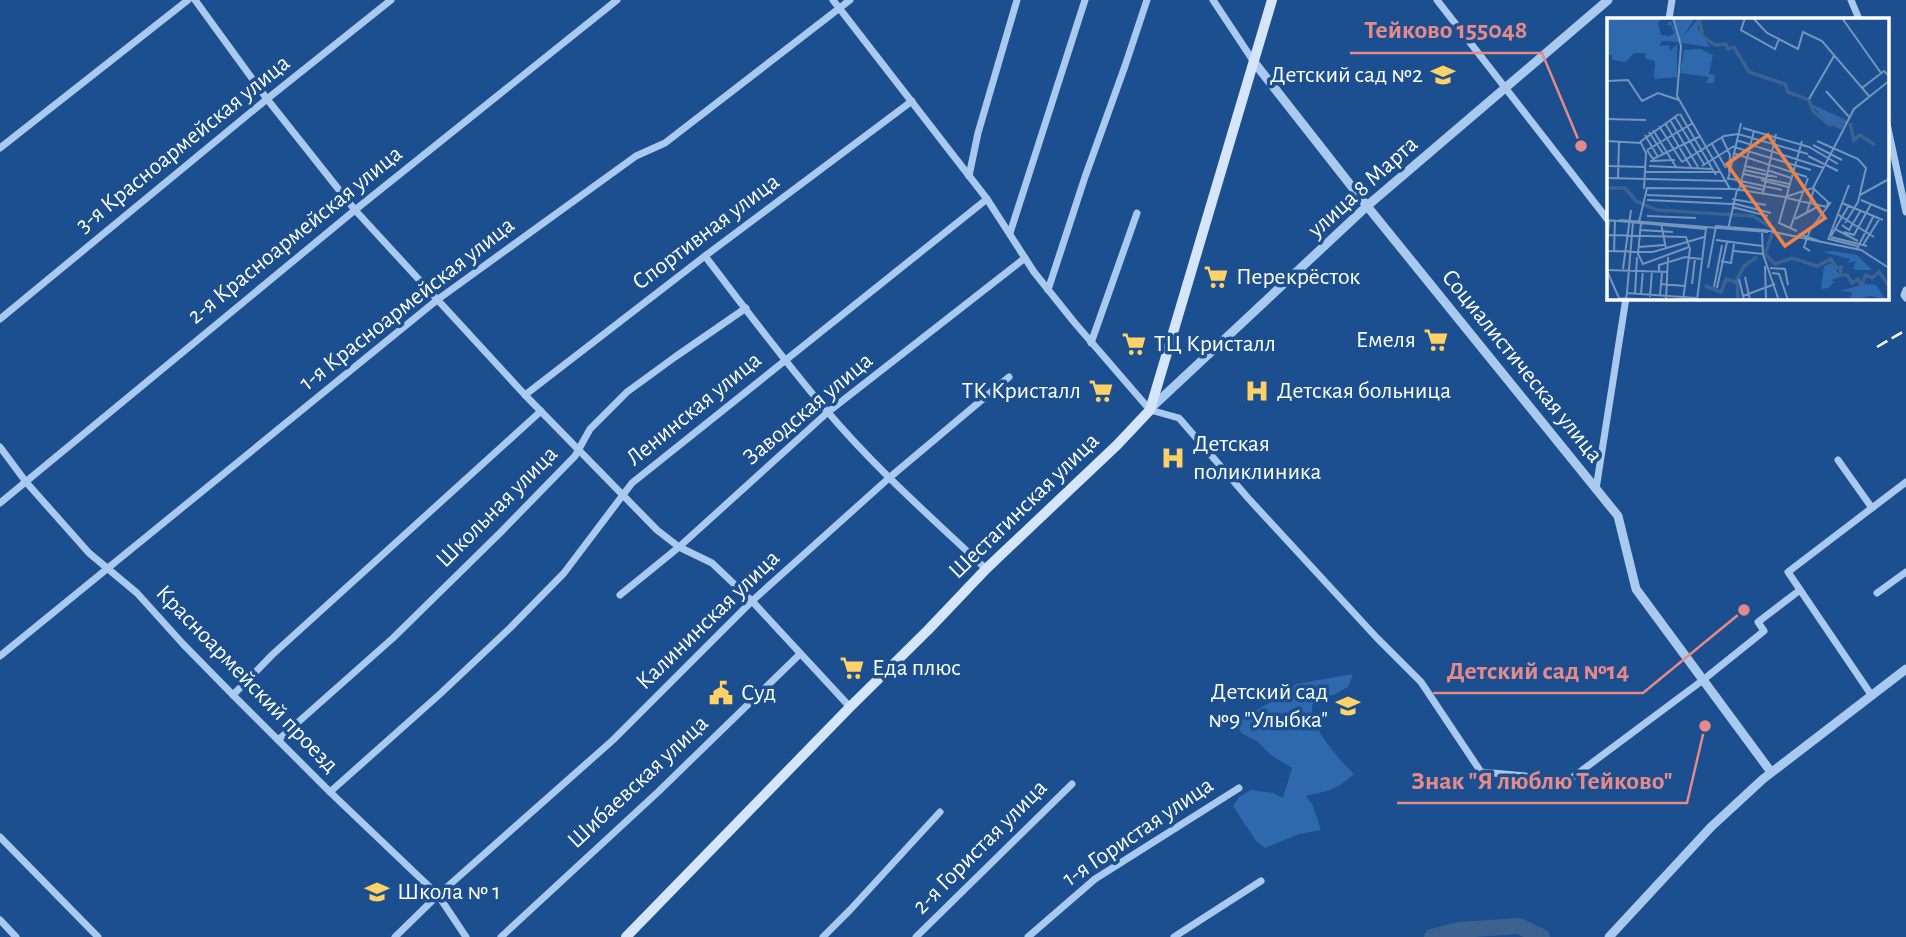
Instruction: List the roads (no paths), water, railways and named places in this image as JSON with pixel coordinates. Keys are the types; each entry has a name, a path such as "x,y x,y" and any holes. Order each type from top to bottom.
{"main road":[{"name":"Шестагинская улица","path":"626,937 986,569 1117,445 1150,410 1272,0"}],"street":[{"path":"0,148 188,0"},
{"path":"195,0 267,99 355,210 525,395 657,530 679,547 712,563 752,601 850,707"},
{"name":"3-я Красноармейская улица","path":"0,319 391,0"},
{"name":"2-я Красноармейская улица","path":"0,503 355,210 617,0"},
{"path":"833,0 987,199 1048,290 1091,343 1150,410 1179,418 1258,508 1420,682 1481,772 1569,780 1764,631 1758,622 1800,590"},
{"name":"1-я Красноармейская улица","path":"0,656 437,300 636,156 666,143 850,0"},
{"path":"969,176 978,133 1017,0"},
{"path":"1010,233 1084,0"},
{"path":"1048,290 1147,0"},
{"name":"Социалистическая улица","path":"1213,0 1254,61 1367,206 1618,516 1636,589 1771,772"},
{"path":"1437,0 1607,219"},
{"name":"улица 8 Марта","path":"1150,410 1367,206 1608,0"},
{"path":"1669,18 1672,0"},
{"path":"1851,0 1859,18"},
{"name":"Спортивная улица","path":"525,395 705,256 912,102"},
{"path":"1888,129 1906,212"},
{"name":"Ленинская улица","path":"330,792 519,619 564,573 632,484 987,199"},
{"path":"1091,343 1137,213"},
{"path":"705,256 828,412 889,478 986,569"},
{"name":"Заводская улица","path":"620,595 679,547 828,412 1025,258"},
{"path":"1906,290 1906,298"},
{"path":"1596,489 1626,299"},
{"name":"Школьная улица","path":"278,740 403,628 500,533 575,456 590,429 627,392 746,308"},
{"name":"Калининская улица","path":"438,895 613,740 752,601 889,478 1009,377"},
{"path":"233,695 272,655 541,411"},
{"name":"Красноармейский проезд","path":"0,447 26,482 89,553 137,593 233,695 438,895 466,937"},
{"path":"1838,460 1872,508"},
{"path":"1872,696 1788,572 1906,482"},
{"path":"1877,593 1906,572"},
{"name":"Шибаевская улица","path":"501,937 658,792 800,654"},
{"path":"1609,937 1711,827 1771,772 1906,670"},
{"name":"2-я Гористая улица","path":"916,937 1072,784"},
{"name":"1-я Гористая улица","path":"1028,937 1095,879 1239,788"},
{"path":"823,937 940,812"},
{"path":"0,837 98,937"},
{"path":"1174,937 1261,881"},
{"path":"395,937 438,895"},
{"path":"0,920 16,937"}],"waterway":[{"path":"1432,937 1459,930 1519,926 1542,937"}],"railway":[{"path":"1877,347 1906,330"}],"place":[{"name":"Детский сад №2","path":"1443,75"},
{"name":"Тейково 155048","path":"1581,146"},
{"name":"Перекрёсток","path":"1216,277"},
{"name":"Емеля","path":"1436,340"},
{"name":"ТЦ Кристалл","path":"1134,344"},
{"name":"ТК Кристалл","path":"1101,391"},
{"name":"Детская больница","path":"1257,391"},
{"name":"Детская поликлиника","path":"1173,458"},
{"name":"Детский сад №14","path":"1744,610"},
{"name":"Еда плюс","path":"852,668"},
{"name":"Суд","path":"721,693"},
{"name":"Детский сад №9 \"Улыбка\"","path":"1348,706"},
{"name":"Знак \"Я люблю Тейково\"","path":"1705,726"},
{"name":"Школа № 1","path":"377,892"}]}
